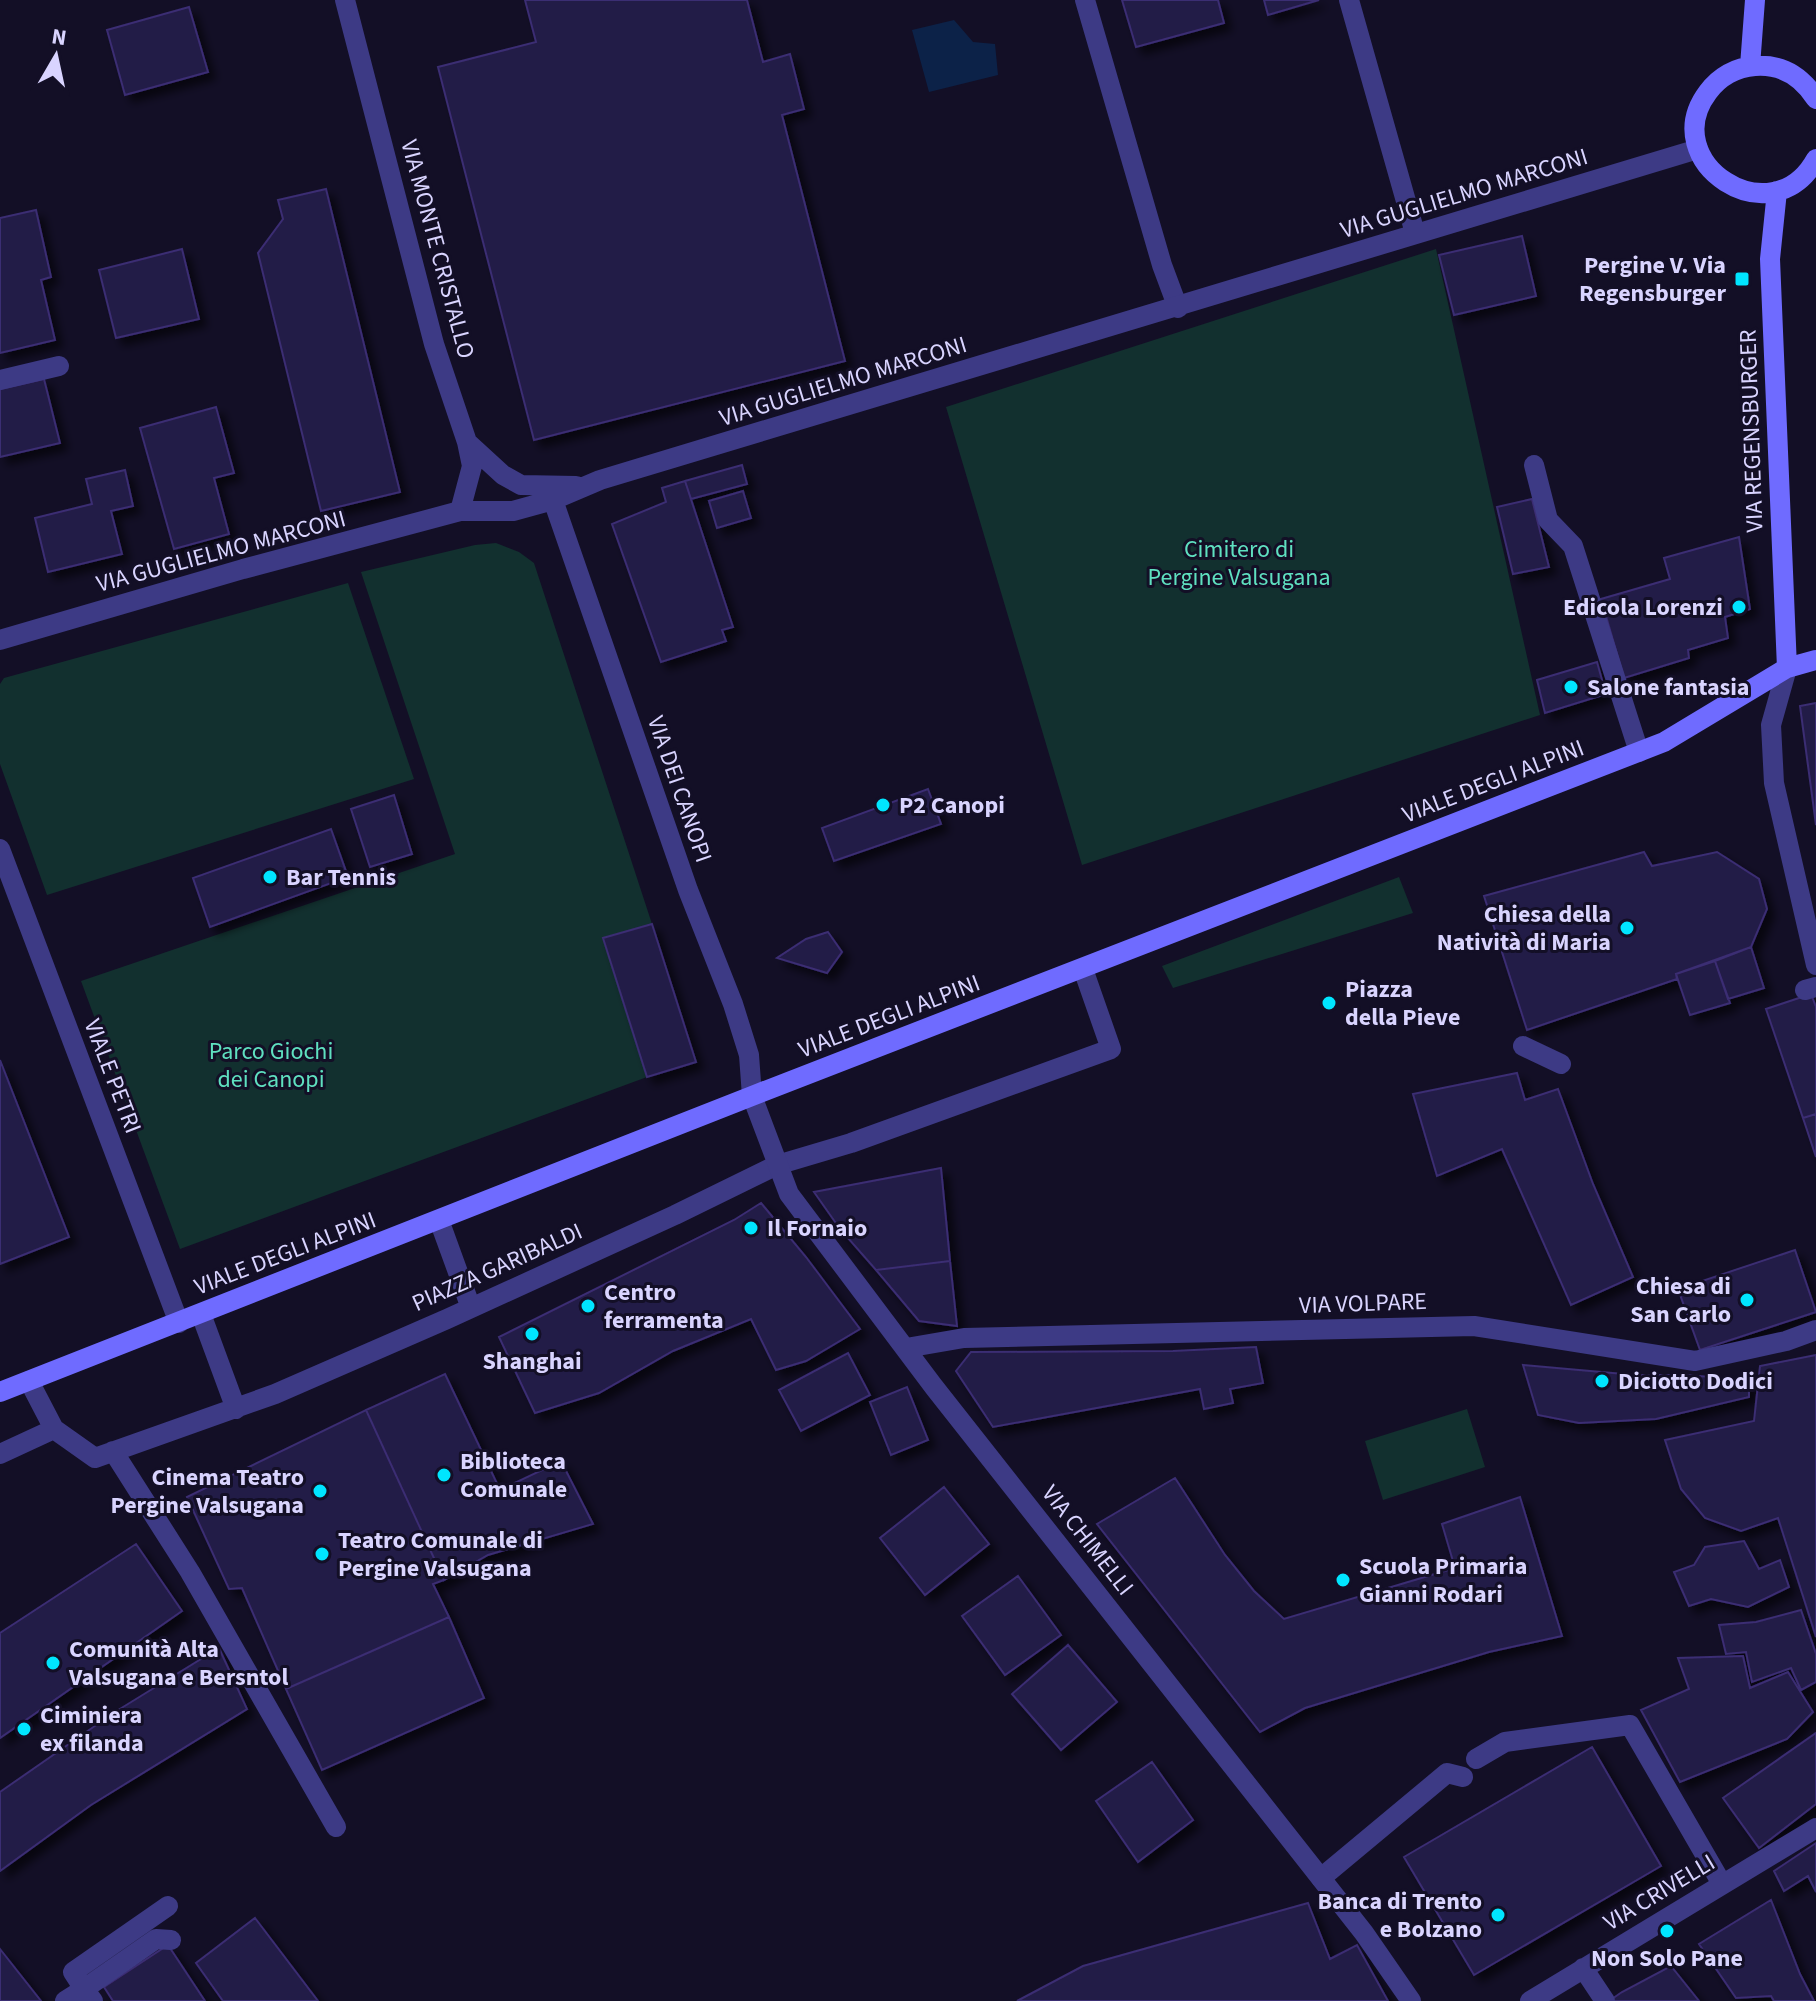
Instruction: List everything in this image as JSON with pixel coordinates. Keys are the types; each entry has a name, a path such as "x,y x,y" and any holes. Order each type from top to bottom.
{"main road":[{"path":"1750,66 1755,0"},
{"path":"1816,99 1797,77 1783,69 1767,65 1750,66 1725,75 1705,95 1696,121 1698,149 1710,170 1730,186 1753,193 1777,191 1804,176 1816,159"},
{"name":"VIA REGENSBURGER","path":"1777,191 1770,259 1787,668"},
{"name":"VIALE DEGLI ALPINI","path":"0,1392 1664,742 1787,668 1816,660"}],"street":[{"name":"VIA MONTE CRISTALLO","path":"345,0 434,344 467,442 472,466 460,511"},
{"path":"1085,0 1162,265 1178,308"},
{"path":"1349,0 1415,233"},
{"name":"VIA GUGLIELMO MARCONI","path":"0,640 243,569 460,511 513,511 553,500 580,486 1698,149"},
{"path":"0,380 59,366"},
{"path":"467,442 503,475 521,485 580,486"},
{"path":"1534,465 1548,520 1573,546 1639,752"},
{"name":"VIA DEI CANOPI","path":"553,500 682,876 733,1004 749,1055 752,1096"},
{"path":"1787,668 1771,725 1774,783 1816,965"},
{"name":"VIALE PETRI","path":"0,849 179,1323"},
{"path":"777,1165 851,1143 1111,1049 1083,969"},
{"path":"1523,1046 1561,1064"},
{"name":"VIA CHIMELLI","path":"752,1096 789,1194 1364,1933 1411,2001"},
{"name":"PIAZZA GARIBALDI","path":"29,1381 54,1429 95,1458 236,1409 471,1308 777,1165"},
{"path":"439,1220 471,1308"},
{"path":"201,1314 236,1409"},
{"name":"VIA VOLPARE","path":"906,1348 964,1338 1474,1326 1695,1361 1786,1341 1816,1330"},
{"path":"0,1454 54,1429"},
{"path":"113,1451 190,1572 336,1827"},
{"path":"1476,1759 1505,1742 1630,1725 1722,1884"},
{"path":"1321,1878 1447,1773 1463,1777"},
{"name":"VIA CRIVELLI","path":"1530,2001 1816,1828"},
{"path":"89,1995 73,1972 168,1906"},
{"path":"65,2001 89,1995 156,1939 171,1940"},
{"path":"1583,1968 1605,2001"}],"green space":[{"name":"Cimitero di Pergine Valsugana","path":"1436,249 1540,715 1082,865 946,407"},
{"name":"Parco Giochi dei Canopi","path":"496,543 519,552 534,563 652,924 604,938 647,1077 180,1249 81,981 455,854 361,572 475,545"},
{"path":"348,583 414,779 47,895 0,764 0,684 4,678"},
{"path":"1399,877 1413,913 1173,988 1162,966"},
{"path":"1467,1409 1485,1467 1383,1500 1365,1441"}],"water":[{"path":"954,20 973,42 995,44 998,75 929,92 912,30"}],"building":[{"path":"525,0 747,0 763,62 790,54 804,109 782,115 845,361 534,440 438,67 536,42"},
{"path":"1122,0 1218,0 1224,23 1136,47"},
{"path":"1264,0 1319,0 1268,15"},
{"path":"189,7 208,72 125,95 107,30"},
{"path":"326,189 400,492 321,511 258,253 283,219 278,200"},
{"path":"36,210 51,277 41,280 55,340 0,353 0,218"},
{"path":"1522,236 1536,296 1454,315 1439,255"},
{"path":"182,249 199,319 116,338 99,270"},
{"path":"44,379 60,443 0,457 0,389"},
{"path":"216,407 234,473 214,478 229,534 174,549 140,428"},
{"path":"742,465 747,484 691,499 685,481"},
{"path":"125,470 133,506 111,511 122,554 48,572 35,518 92,504 86,479"},
{"path":"685,481 733,627 722,630 726,641 661,662 612,524 666,502 662,488"},
{"path":"743,491 751,518 717,528 709,501"},
{"path":"1532,499 1549,567 1513,574 1497,507"},
{"path":"1739,537 1750,609 1725,617 1728,638 1688,650 1689,658 1624,678 1601,599 1670,579 1664,558"},
{"name":"Salone fantasia","path":"1597,662 1606,694 1545,713 1537,680"},
{"path":"1816,703 1816,825 1800,706"},
{"path":"928,789 941,824 834,861 822,828"},
{"path":"394,795 412,854 370,867 351,809"},
{"name":"Bar Tennis","path":"331,829 348,877 210,927 193,878"},
{"name":"Chiesa della Natività di Maria","path":"1644,852 1652,866 1717,852 1759,879 1767,909 1751,947 1676,974 1677,979 1527,1030 1484,896"},
{"path":"652,924 696,1062 647,1077 603,938"},
{"path":"828,932 842,952 827,973 777,958 806,939"},
{"path":"1751,947 1764,988 1728,999 1715,961"},
{"path":"1715,961 1730,1003 1690,1015 1676,974"},
{"path":"1811,994 1816,1007 1816,1114 1803,1118 1766,1009"},
{"path":"0,1060 69,1237 0,1264"},
{"path":"1517,1073 1525,1100 1558,1089 1593,1184 1633,1277 1571,1305 1502,1149 1437,1176 1413,1094"},
{"path":"1816,1114 1816,1157 1803,1118"},
{"path":"941,1168 950,1261 876,1270 840,1229 814,1192"},
{"path":"761,1203 860,1329 806,1361 776,1370 751,1319 673,1351 599,1393 535,1413 499,1337 734,1220"},
{"name":"Chiesa di San Carlo","path":"1795,1250 1816,1312 1700,1350 1678,1289"},
{"path":"950,1261 957,1326 919,1321 876,1270"},
{"path":"1256,1347 1263,1383 1230,1389 1233,1403 1204,1409 1200,1389 993,1427 956,1371 971,1352 1173,1351"},
{"path":"848,1353 870,1395 801,1431 779,1390"},
{"path":"1816,1355 1816,1637 1778,1518 1741,1531 1705,1518 1681,1489 1665,1440 1754,1421 1760,1366"},
{"path":"1523,1365 1635,1375 1749,1380 1749,1397 1656,1419 1579,1423 1538,1415"},
{"name":"Biblioteca Comunale","path":"445,1374 500,1490 561,1461 593,1524 488,1555 444,1580 366,1410"},
{"path":"907,1387 928,1440 891,1455 870,1402"},
{"name":"Teatro Comunale di Pergine Valsugana","path":"366,1410 444,1580 433,1584 449,1617 286,1689 242,1588 229,1589 187,1497"},
{"path":"1175,1478 1225,1555 1254,1591 1284,1619 1455,1568 1442,1524 1520,1497 1562,1636 1489,1652 1305,1708 1260,1732 1097,1524"},
{"path":"944,1487 989,1544 925,1595 880,1538"},
{"path":"1744,1541 1759,1569 1780,1560 1789,1587 1748,1607 1711,1599 1689,1606 1674,1572 1694,1565 1705,1547"},
{"name":"Comunità Alta Valsugana e Bersntol","path":"136,1544 182,1611 0,1738 0,1633"},
{"path":"1018,1576 1061,1635 1005,1675 962,1616"},
{"path":"1801,1610 1816,1654 1816,1682 1801,1690 1791,1668 1752,1682 1746,1652 1726,1654 1719,1625 1756,1622"},
{"path":"449,1617 484,1698 322,1770 286,1689"},
{"path":"1068,1645 1117,1702 1061,1750 1012,1694"},
{"path":"219,1648 247,1709 91,1805 0,1871 0,1792 115,1712"},
{"path":"1743,1656 1750,1688 1788,1672 1813,1712 1787,1739 1680,1782 1641,1710 1689,1689 1678,1658"},
{"path":"1816,1733 1816,1804 1759,1848 1723,1798"},
{"path":"1592,1747 1661,1866 1474,1975 1404,1857"},
{"path":"1152,1762 1193,1820 1138,1862 1096,1801"},
{"path":"1816,1843 1816,1892 1808,1876 1784,1891 1774,1871"},
{"path":"1771,1900 1814,2001 1774,2001 1771,1996 1736,1998 1699,1944"},
{"path":"1308,1903 1330,1959 1357,1945 1388,2001 1017,2001 1083,1966"},
{"path":"255,1918 318,2001 223,2001 196,1963"},
{"path":"168,1945 205,2001 113,2001 104,1987"},
{"path":"0,1949 41,2001 0,2001"},
{"path":"1671,1966 1699,2001 1609,2001 1622,1992"}],"place":[{"name":"Pergine V. Via Regensburger","path":"1742,279"},
{"name":"Edicola Lorenzi","path":"1739,607"},
{"name":"Salone fantasia","path":"1571,687"},
{"name":"P2 Canopi","path":"883,805"},
{"name":"Bar Tennis","path":"270,877"},
{"name":"Chiesa della Natività di Maria","path":"1627,928"},
{"name":"Piazza della Pieve","path":"1329,1003"},
{"name":"Il Fornaio","path":"751,1228"},
{"name":"Chiesa di San Carlo","path":"1747,1300"},
{"name":"Centro ferramenta","path":"588,1306"},
{"name":"Shanghai","path":"532,1334"},
{"name":"Diciotto Dodici","path":"1602,1381"},
{"name":"Biblioteca Comunale","path":"444,1475"},
{"name":"Cinema Teatro Pergine Valsugana","path":"320,1491"},
{"name":"Teatro Comunale di Pergine Valsugana","path":"322,1554"},
{"name":"Scuola Primaria Gianni Rodari","path":"1343,1580"},
{"name":"Comunità Alta Valsugana e Bersntol","path":"53,1663"},
{"name":"Ciminiera ex filanda","path":"24,1729"},
{"name":"Banca di Trento e Bolzano","path":"1498,1915"},
{"name":"Non Solo Pane","path":"1667,1931"}]}
